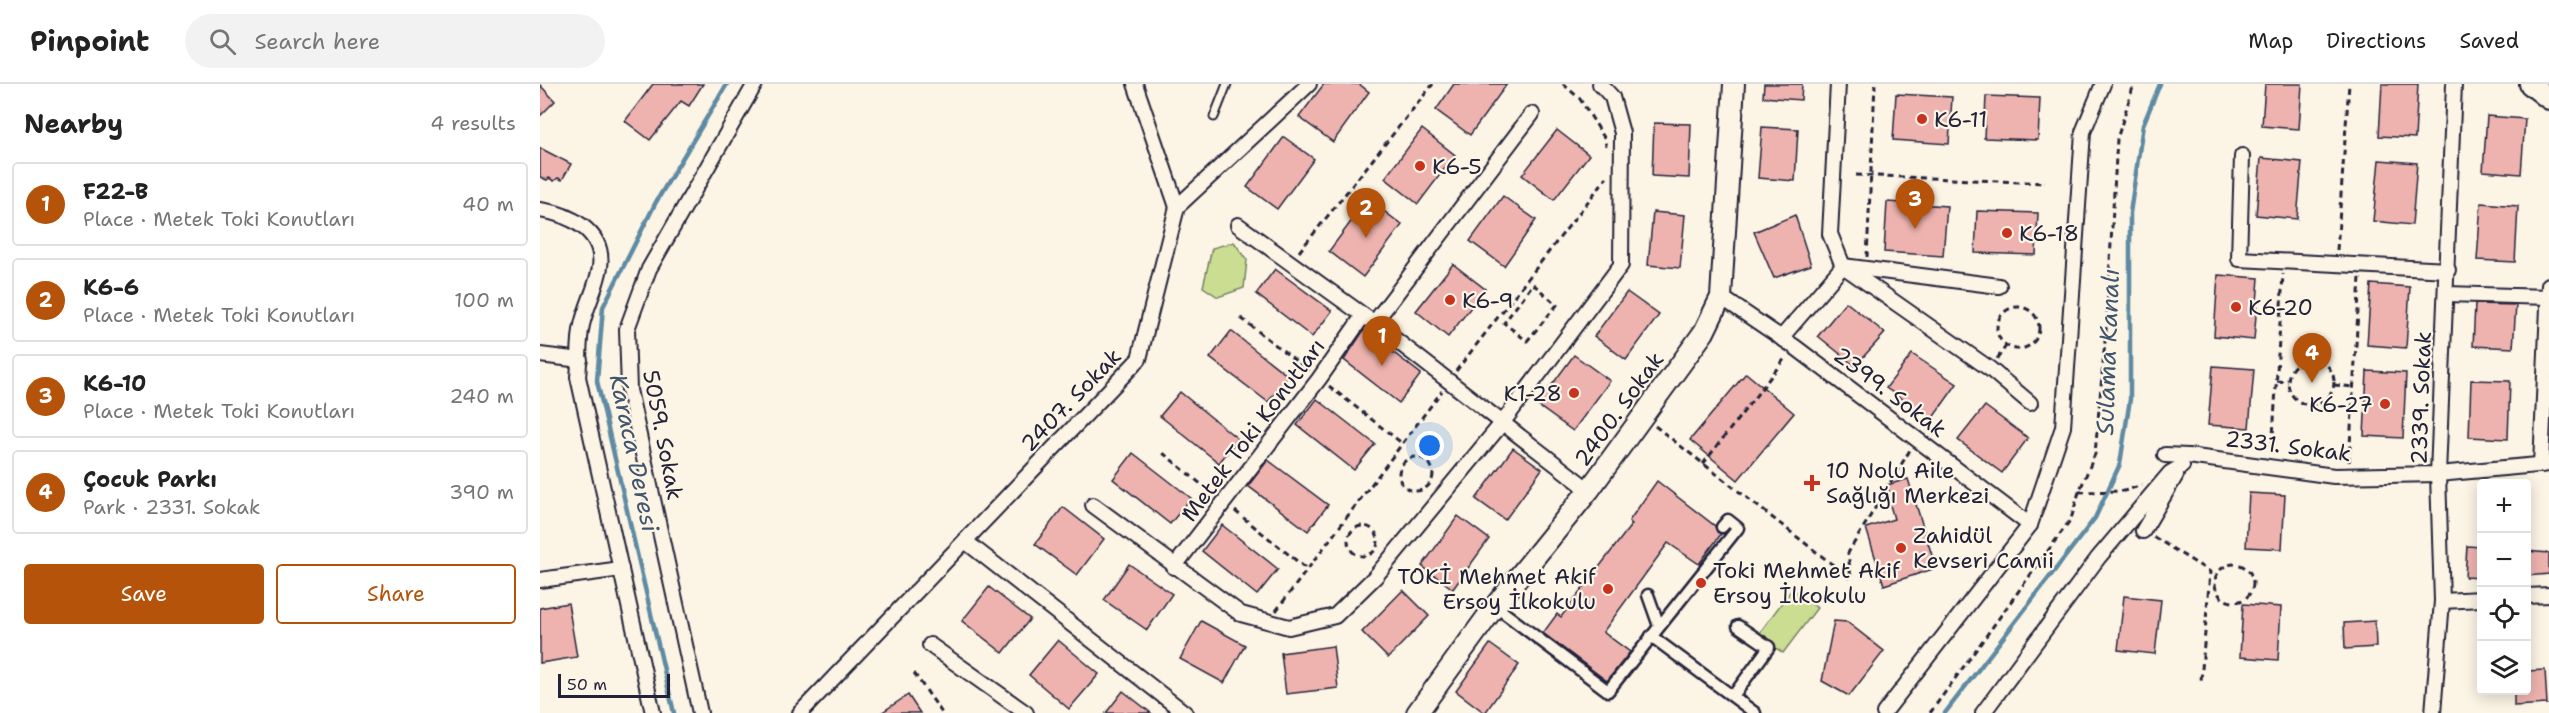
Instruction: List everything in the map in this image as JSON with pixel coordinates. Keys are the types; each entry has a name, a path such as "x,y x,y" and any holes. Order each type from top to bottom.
{"main road":[{"name":"2400. Sokak","path":"1417,713 1495,606 1589,490 1700,340 1721,297 1734,84"},
{"path":"2530,84 2549,99"}],"street":[{"name":"5059. Sokak","path":"700,713 629,390 627,329 649,270 754,84"},
{"path":"1135,84 1178,207 1309,84"},
{"path":"1093,505 1174,567 1241,614 1289,627 1335,616 1375,577 1503,423 1621,265 1622,133 1612,97 1600,84"},
{"path":"1838,84 1830,234 1843,266 1990,369 2030,403"},
{"path":"1884,713 2030,525 2063,427 2083,132 2103,84"},
{"name":"2339. Sokak","path":"2433,713 2442,601 2438,474 2454,84"},
{"name":"Metek Toki Konutları","path":"1174,567 1320,379 1532,114"},
{"path":"2242,156 2239,259 2448,270"},
{"name":"2407. Sokak","path":"800,713 1139,359 1178,207"},
{"path":"540,210 558,212 573,219 587,229 597,244 600,266 582,327 579,377 653,713"},
{"path":"1238,225 1453,376 1503,423 1589,490"},
{"path":"1843,266 1999,286"},
{"path":"1781,338 1843,266"},
{"path":"2446,294 2549,293 2545,464"},
{"name":"2399. Sokak","path":"1721,297 1795,347 2030,525"},
{"path":"540,355 580,360"},
{"name":"2331. Sokak","path":"2165,455 2185,461 2272,467 2334,476 2438,474 2545,464"},
{"path":"2143,531 2185,461"},
{"path":"1983,713 2098,558 2169,474 2185,461"},
{"path":"1495,606 1608,691 1738,528 1728,520 1722,527"},
{"path":"965,540 1185,713"},
{"path":"540,580 621,569"},
{"path":"1648,595 1659,626"},
{"path":"2531,596 2549,595"},
{"path":"2442,601 2477,599"},
{"path":"1733,696 1769,648 1738,626"},
{"path":"1651,636 1755,713"},
{"path":"930,645 1026,713"}],"lane":[{"path":"1214,117 1227,84"}],"path":[{"path":"1296,255 1433,84"},
{"path":"1563,84 1581,99 1605,139 1607,150"},
{"path":"1866,262 1875,84"},
{"path":"2336,264 2349,84"},
{"path":"1268,622 1453,376 1611,172"},
{"path":"1856,175 2045,183"},
{"path":"2272,467 2284,261"},
{"path":"2348,476 2360,265"},
{"path":"1533,284 1557,305 1527,341 1504,323 1513,310 1533,284"},
{"path":"2020,306 2033,312 2039,325 2039,332 2037,339 2026,348 2013,349 2001,341 1996,328 1997,321 2006,310 2020,306"},
{"path":"1702,464 1795,347"},
{"path":"2313,359 2326,365 2334,377 2334,385 2328,399 2314,406 2298,402 2293,396 2288,382 2289,374 2298,363 2313,359"},
{"path":"1448,364 1453,376"},
{"path":"2277,381 2288,382"},
{"path":"2334,385 2353,387"},
{"path":"1642,416 1851,579 1848,553 1917,438"},
{"path":"1410,458 1421,458 1430,464 1433,470 1429,486 1419,492 1408,490 1400,482 1401,465 1410,458"},
{"path":"2079,492 2124,491"},
{"path":"1365,526 1376,534 1376,548 1369,555 1359,556 1351,550 1348,540 1356,528 1365,526"},
{"path":"2143,531 2210,572 2201,681"},
{"path":"2228,565 2241,565 2251,572 2254,584 2249,596 2244,600 2231,602 2220,596 2215,585 2216,578 2218,572 2228,565"},
{"path":"914,673 942,713"}],"green space":[{"path":"1234,242 1247,260 1244,288 1218,297 1203,287 1212,248"},
{"path":"1792,589 1817,608 1783,653 1758,635"}],"building":[{"path":"653,84 703,84 689,106 681,101 650,140 625,121"},
{"path":"1324,84 1359,84 1369,92 1333,142 1299,117"},
{"path":"1454,84 1507,84 1470,135 1436,110"},
{"path":"1764,84 1802,84 1801,100 1763,97"},
{"path":"2265,84 2302,84 2299,129 2262,126"},
{"path":"2382,84 2418,84 2415,138 2379,136"},
{"path":"540,85 555,101 540,116"},
{"name":"K6-11","path":"1896,94 1952,97 1949,144 1893,140"},
{"path":"1986,96 2040,98 2038,140 1984,138"},
{"path":"2487,116 2525,119 2521,174 2483,171"},
{"path":"1654,123 1691,124 1689,178 1652,176"},
{"path":"1762,127 1798,129 1795,181 1758,178"},
{"name":"K6-5","path":"1422,129 1455,155 1418,204 1385,178"},
{"path":"1557,130 1589,155 1554,200 1522,175"},
{"path":"1284,137 1314,159 1277,209 1247,187"},
{"path":"540,148 571,164 562,180 558,178 554,181 540,177"},
{"path":"2261,158 2302,162 2297,219 2256,215"},
{"path":"2379,160 2417,163 2412,225 2373,221"},
{"path":"1503,196 1536,220 1504,266 1470,241"},
{"path":"1368,199 1402,225 1363,277 1329,251"},
{"path":"1887,202 1947,206 1943,256 1884,252"},
{"path":"2481,203 2518,206 2515,262 2477,260"},
{"name":"K6-18","path":"1977,211 2038,213 2036,255 1975,253"},
{"path":"1653,212 1685,215 1680,268 1648,265"},
{"path":"1795,215 1811,265 1774,278 1754,232"},
{"name":"K6-9","path":"1453,264 1485,289 1448,337 1416,311"},
{"path":"1275,269 1332,311 1312,337 1256,294"},
{"name":"K6-20","path":"2218,275 2259,278 2254,340 2214,336"},
{"path":"2371,284 2410,287 2406,348 2367,345"},
{"path":"1627,292 1659,315 1626,360 1594,336"},
{"path":"1846,302 1885,333 1855,366 1818,336"},
{"path":"2475,304 2516,305 2513,348 2473,346"},
{"path":"1364,330 1421,374 1399,403 1344,360"},
{"path":"1231,331 1288,376 1268,402 1210,358"},
{"path":"1912,354 1957,384 1932,419 1886,388"},
{"name":"K1-28","path":"1574,355 1610,381 1573,431 1537,405"},
{"path":"2213,366 2254,369 2249,428 2208,425"},
{"name":"K6-27","path":"2367,371 2406,373 2403,438 2364,436"},
{"path":"1746,373 1794,413 1738,480 1690,440"},
{"path":"2471,380 2510,381 2508,439 2469,437"},
{"path":"1180,392 1238,439 1219,463 1160,416"},
{"path":"1317,399 1375,444 1354,470 1297,425"},
{"path":"1985,406 2028,438 2002,473 1958,440"},
{"path":"1513,448 1542,469 1505,520 1476,499"},
{"path":"1133,453 1191,498 1170,524 1113,479"},
{"path":"1268,460 1328,505 1308,531 1248,486"},
{"name":"Zahidül Kevseri Camii","path":"1908,479 1936,568 1884,585 1866,528 1894,519 1886,491 1889,491 1887,485"},
{"name":"TOKİ Mehmet Akif Ersoy İlkokulu","path":"1657,481 1715,526 1717,532 1721,534 1699,564 1668,543 1603,632 1630,652 1607,681 1543,633 1557,614 1561,617 1632,524 1629,521"},
{"path":"2249,493 2285,495 2282,549 2246,547"},
{"path":"1063,507 1104,539 1077,575 1035,544"},
{"path":"1458,516 1489,539 1453,589 1422,566"},
{"path":"1222,525 1278,569 1257,595 1202,551"},
{"path":"2467,546 2477,547 2477,578 2465,577"},
{"path":"2531,551 2549,553 2549,574 2531,576"},
{"path":"1129,564 1172,594 1147,630 1104,600"},
{"path":"989,587 1030,619 1003,653 962,621"},
{"path":"1403,590 1429,616 1388,658 1362,632"},
{"path":"2124,596 2161,600 2155,654 2118,650"},
{"path":"568,603 577,657 540,663 540,608"},
{"path":"2243,604 2281,607 2278,660 2240,657"},
{"path":"1201,621 1245,645 1224,683 1180,659"},
{"path":"1834,621 1847,622 1884,651 1849,696 1822,681"},
{"path":"2375,621 2376,647 2345,649 2344,623"},
{"path":"1058,640 1099,674 1069,709 1029,675"},
{"path":"1490,644 1519,665 1485,713 1456,691"},
{"path":"1333,646 1338,688 1286,694 1281,653"},
{"path":"2545,670 2547,704 2514,706 2514,695 2531,695 2531,671"},
{"path":"1123,691 1151,713 1106,713"},
{"path":"908,695 920,713 881,713"}],"waterway":[{"name":"Karaca Deresi","path":"674,713 597,381 603,307 656,202 727,84"},
{"name":"Sulama Kanalı","path":"1945,713 2095,518 2120,464 2130,399 2130,213 2143,125 2160,84"}],"place":[{"name":"K6-11","path":"1922,119"},
{"name":"K6-5","path":"1420,166"},
{"name":"K6-10","path":"1915,229"},
{"name":"K6-18","path":"2007,233"},
{"name":"K6-6","path":"1366,238"},
{"name":"K6-9","path":"1450,300"},
{"name":"K6-20","path":"2236,307"},
{"name":"F22-B","path":"1382,366"},
{"name":"Çocuk Parkı","path":"2312,383"},
{"name":"K1-28","path":"1574,393"},
{"name":"K6-27","path":"2385,404"},
{"name":"10 Nolu Aile Sağlığı Merkezi","path":"1812,483"},
{"name":"Zahidül Kevseri Camii","path":"1901,548"},
{"name":"Toki Mehmet Akif Ersoy İlkokulu","path":"1701,583"},
{"name":"TOKİ Mehmet Akif Ersoy İlkokulu","path":"1608,589"}]}
